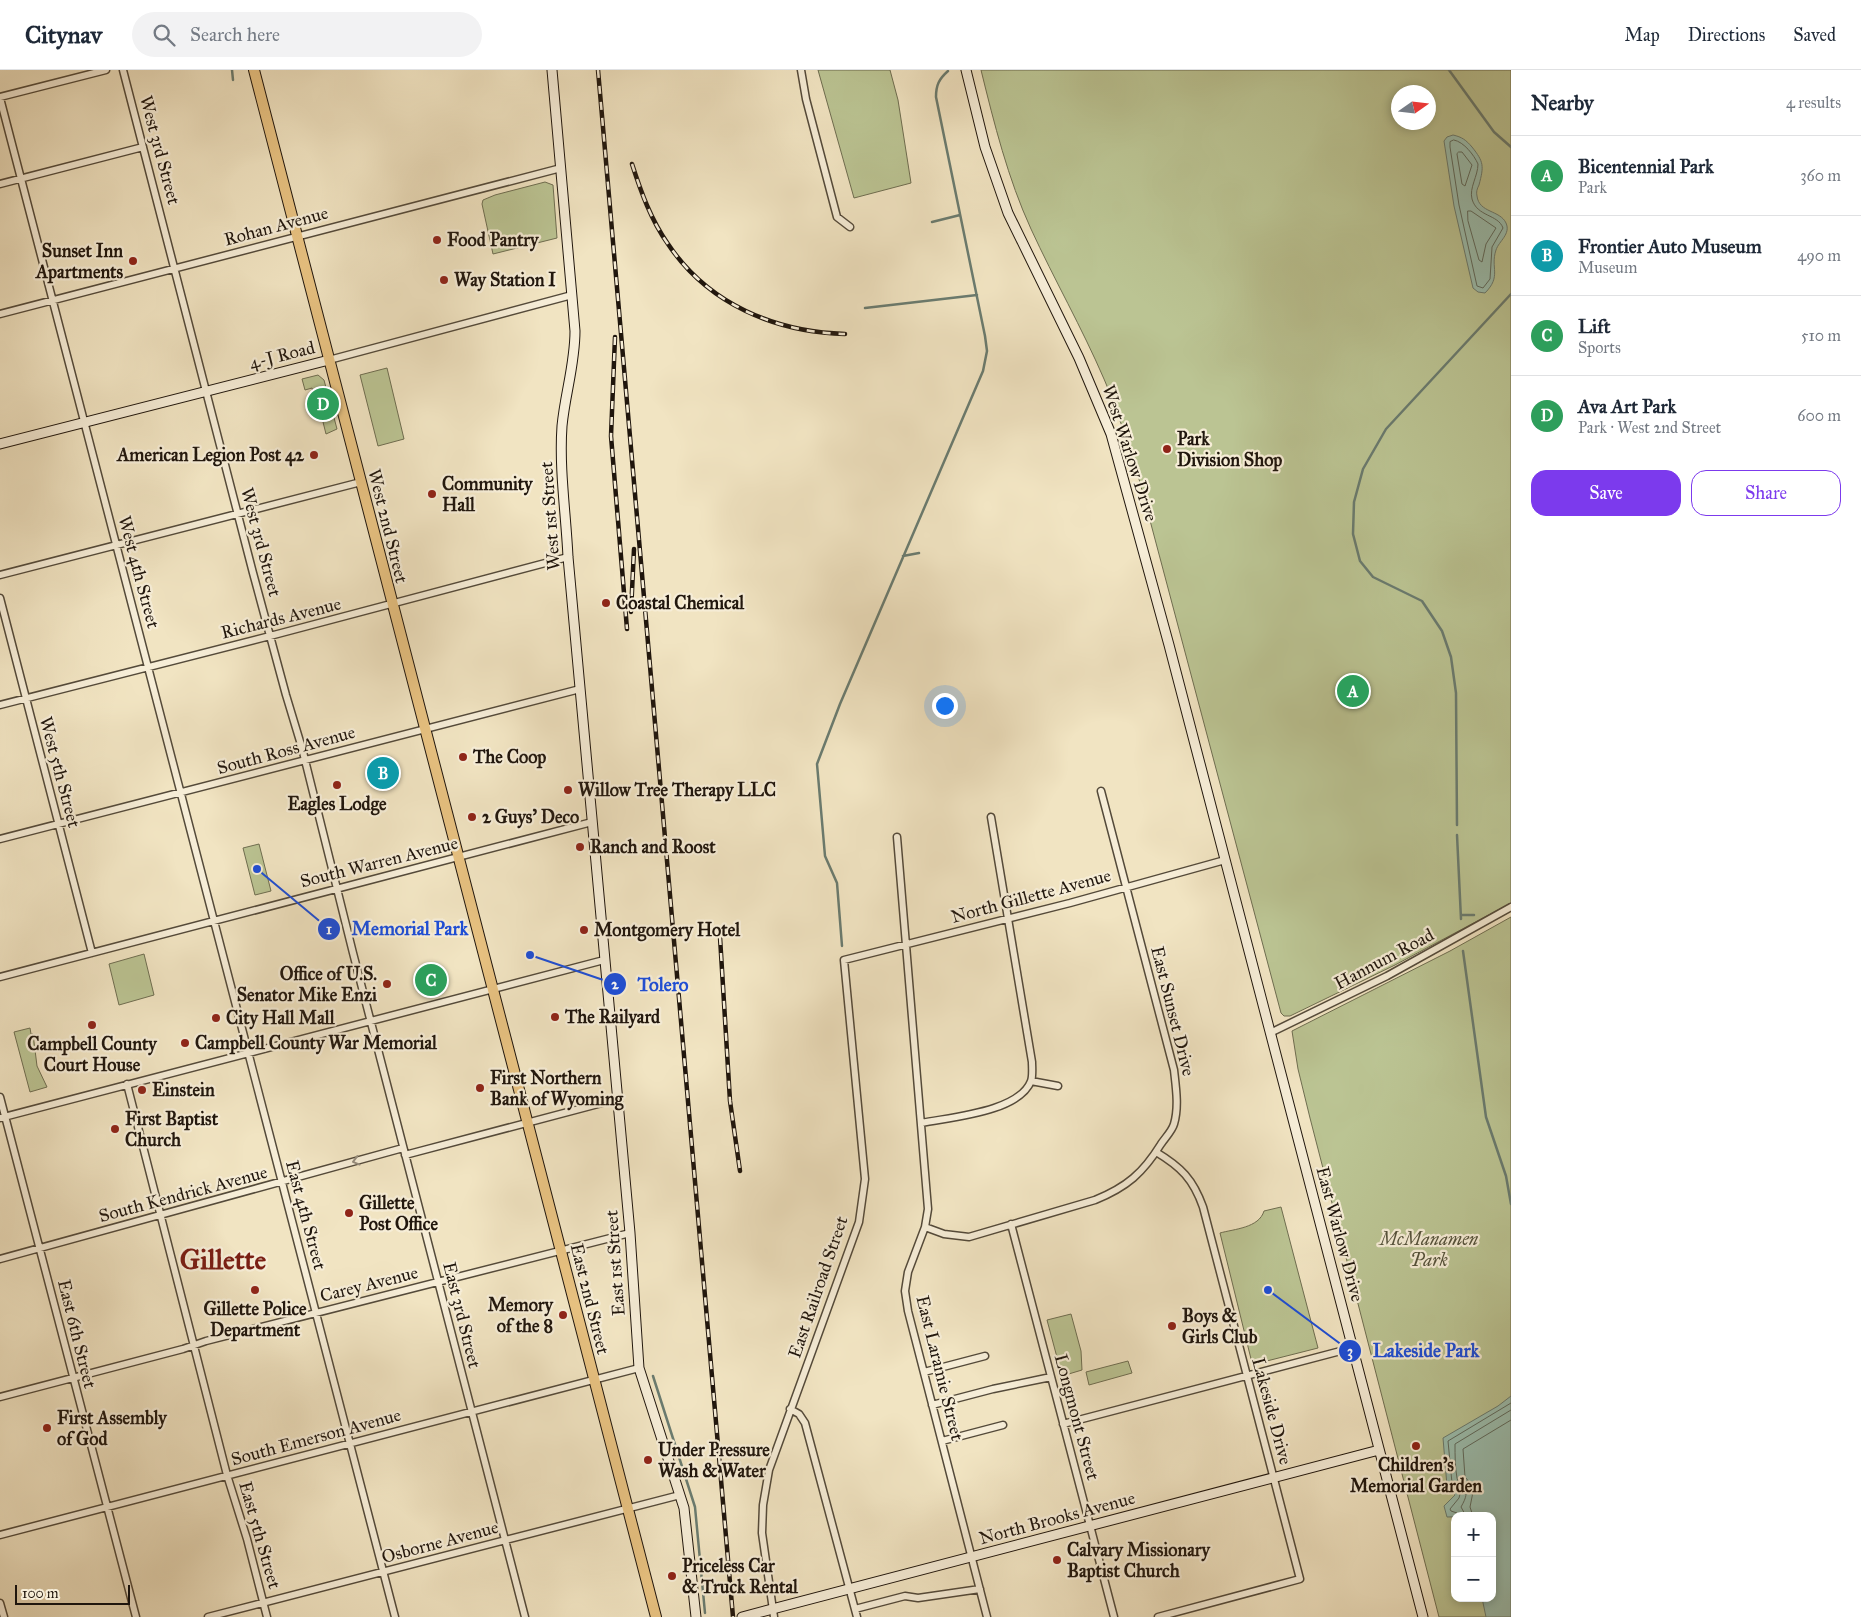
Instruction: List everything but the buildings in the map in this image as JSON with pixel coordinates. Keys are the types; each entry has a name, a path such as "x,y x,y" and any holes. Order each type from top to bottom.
{"main road":[{"name":"West 2nd Street","path":"254,70 391,604 493,989"},
{"name":"East 2nd Street","path":"493,989 656,1617"}],"street":[{"path":"0,98 106,70"},
{"name":"West 3rd Street","path":"123,70 270,636 305,761 371,1021"},
{"name":"West 1st Street","path":"552,70 575,346 562,426 561,449 568,557 604,960"},
{"path":"800,70 837,217 850,227"},
{"name":"West Warlow Drive","path":"966,70 985,147 1008,213 1079,358 1111,434 1225,860"},
{"name":"West 4th Street","path":"0,98 248,1053"},
{"path":"0,184 143,147"},
{"name":"Rohan Avenue","path":"0,314 561,168"},
{"name":"4-J Road","path":"0,444 572,295"},
{"path":"0,575 361,482"},
{"name":"Richards Avenue","path":"0,705 568,557"},
{"name":"West 5th Street","path":"0,598 92,953"},
{"name":"South Ross Avenue","path":"0,839 580,689"},
{"name":"East Sunset Drive","path":"925,1228 944,1234 969,1236 1095,1200 1115,1192 1145,1168 1174,1125 1177,1099 1174,1070 1101,791"},
{"path":"922,1123 1004,1105 1021,1096 1031,1081 1032,1062 991,817"},
{"name":"South Warren Avenue","path":"0,977 592,822"},
{"name":"East Laramie Street","path":"897,837 928,1209 925,1228 908,1272 905,1291 908,1311 987,1617"},
{"name":"North Gillette Avenue","path":"844,960 1225,860"},
{"name":"East Warlow Drive","path":"1225,860 1423,1617"},
{"name":"Hannum Road","path":"1270,1033 1387,976 1511,907"},
{"path":"3,1118 604,960"},
{"name":"East 1st Street","path":"604,960 630,1234 639,1368 684,1508 696,1617"},
{"name":"East Railroad Street","path":"774,1612 762,1533 763,1505 769,1470 859,1222 865,1179 844,960"},
{"name":"East 3rd Street","path":"371,1021 525,1617"},
{"name":"East 4th Street","path":"248,1053 395,1617"},
{"path":"1031,1081 1058,1086"},
{"name":"East 5th Street","path":"127,1084 227,1475 267,1617"},
{"name":"East 6th Street","path":"0,1097 3,1118 136,1617"},
{"name":"South Kendrick Avenue","path":"0,1259 282,1182 616,1099"},
{"name":"Lakeside Drive","path":"1156,1152 1173,1162 1189,1177 1197,1190 1300,1579 1158,1617"},
{"name":"Longmont Street","path":"1011,1224 1114,1617"},
{"name":"Carey Avenue","path":"0,1397 194,1345 206,1340 630,1234"},
{"path":"1064,1424 1352,1348"},
{"path":"924,1372 984,1356"},
{"name":"South Emerson Avenue","path":"0,1535 639,1368"},
{"path":"932,1405 993,1389 1051,1377"},
{"path":"790,1409 799,1414 805,1423 857,1617"},
{"path":"942,1442 1003,1425"},
{"name":"North Brooks Avenue","path":"742,1617 774,1612 972,1557 1379,1450"},
{"name":"Osborne Avenue","path":"208,1617 680,1495"},
{"path":"855,1609 905,1596 918,1598 980,1588"},
{"path":"0,1603 4,1617"}],"green space":[{"path":"818,70 890,70 898,100 911,183 854,198"},
{"path":"981,70 1511,70 1511,903 1395,965 1290,1016 1284,1016 1281,1013 1139,479 1127,441 1104,379 1023,210 1002,151"},
{"path":"545,182 553,185 557,238 493,254 482,204 483,200"},
{"path":"387,368 404,439 378,446 360,375"},
{"path":"318,375 324,380 337,429 326,434 312,388 305,390 302,379"},
{"path":"259,844 271,891 255,895 243,848"},
{"name":"McManamen Park","path":"1511,917 1511,1617 1439,1617 1310,1118 1298,1069 1292,1031 1450,951"},
{"path":"144,954 154,995 119,1005 109,964"},
{"path":"30,1028 31,1034 33,1034 37,1066 47,1087 30,1092 14,1032"},
{"path":"1281,1207 1318,1348 1255,1364 1252,1363 1220,1233 1252,1224 1261,1217 1264,1211"},
{"path":"1071,1314 1081,1351 1082,1370 1062,1376 1047,1320"},
{"path":"1128,1361 1132,1373 1089,1385 1086,1372"}],"water":[{"path":"1453,135 1468,142 1481,161 1482,173 1477,192 1479,202 1485,209 1503,219 1507,227 1506,234 1496,250 1493,282 1485,293 1478,292 1473,288 1454,206 1444,141 1447,137"},
{"path":"1511,1396 1511,1617 1486,1617 1483,1602 1496,1602 1496,1512 1451,1512 1451,1517 1447,1517 1444,1506 1455,1495 1447,1486 1443,1438 1498,1406"}],"waterway":[{"path":"232,70 233,80"},
{"path":"1449,70 1494,132 1511,147"},
{"path":"842,946 837,883 825,856 817,764 840,704 983,371 987,351 936,97 939,82 948,71"},
{"path":"932,222 960,215"},
{"path":"1457,825 1456,693 1451,657 1442,631 1422,601 1373,577 1360,561 1353,534 1354,502 1363,469 1386,429 1511,294"},
{"path":"865,308 977,295"},
{"path":"903,556 919,553"},
{"path":"1457,835 1461,919"},
{"path":"1461,915 1474,915"},
{"path":"1463,951 1486,1117 1506,1176 1511,1204"},
{"path":"653,1376 695,1507 705,1613"}],"railway":[{"path":"598,70 733,1617"},
{"path":"632,164 656,225 684,265 703,283 745,311 769,320 793,328 845,334"},
{"path":"615,337 611,436 627,629"},
{"path":"631,612 634,549"},
{"path":"720,937 730,1101 740,1171"}],"place":[{"name":"Food Pantry","path":"437,240"},
{"name":"Sunset Inn Apartments","path":"133,261"},
{"name":"Way Station I","path":"444,280"},
{"name":"Ava Art Park","path":"323,404"},
{"name":"Park Division Shop","path":"1167,449"},
{"name":"American Legion Post 42","path":"314,455"},
{"name":"Community Hall","path":"432,494"},
{"name":"Coastal Chemical","path":"606,603"},
{"name":"Bicentennial Park","path":"1353,691"},
{"name":"The Coop","path":"463,757"},
{"name":"Frontier Auto Museum","path":"383,773"},
{"name":"Eagles Lodge","path":"337,785"},
{"name":"Willow Tree Therapy LLC","path":"568,790"},
{"name":"2 Guys' Deco","path":"472,817"},
{"name":"Ranch and Roost","path":"580,847"},
{"name":"Memorial Park","path":"257,869"},
{"name":"Montgomery Hotel","path":"584,930"},
{"name":"Tolero","path":"530,955"},
{"name":"Lift","path":"431,980"},
{"name":"Office of U.S. Senator Mike Enzi","path":"387,984"},
{"name":"The Railyard","path":"555,1017"},
{"name":"City Hall Mall","path":"216,1018"},
{"name":"Campbell County Court House","path":"92,1025"},
{"name":"Campbell County War Memorial","path":"185,1043"},
{"name":"First Northern Bank of Wyoming","path":"480,1088"},
{"name":"Einstein","path":"142,1090"},
{"name":"First Baptist Church","path":"115,1129"},
{"name":"Gillette Post Office","path":"349,1213"},
{"name":"Gillette Police Department","path":"255,1290"},
{"name":"Lakeside Park","path":"1268,1290"},
{"name":"Memory of the 8","path":"563,1315"},
{"name":"Boys & Girls Club","path":"1172,1326"},
{"name":"First Assembly of God","path":"47,1428"},
{"name":"Children's Memorial Garden","path":"1416,1446"},
{"name":"Under Pressure Wash & Water","path":"648,1460"},
{"name":"Calvary Missionary Baptist Church","path":"1057,1560"},
{"name":"Priceless Car & Truck Rental","path":"672,1576"}],"district":[{"name":"Gillette","path":"223,1259"}]}
